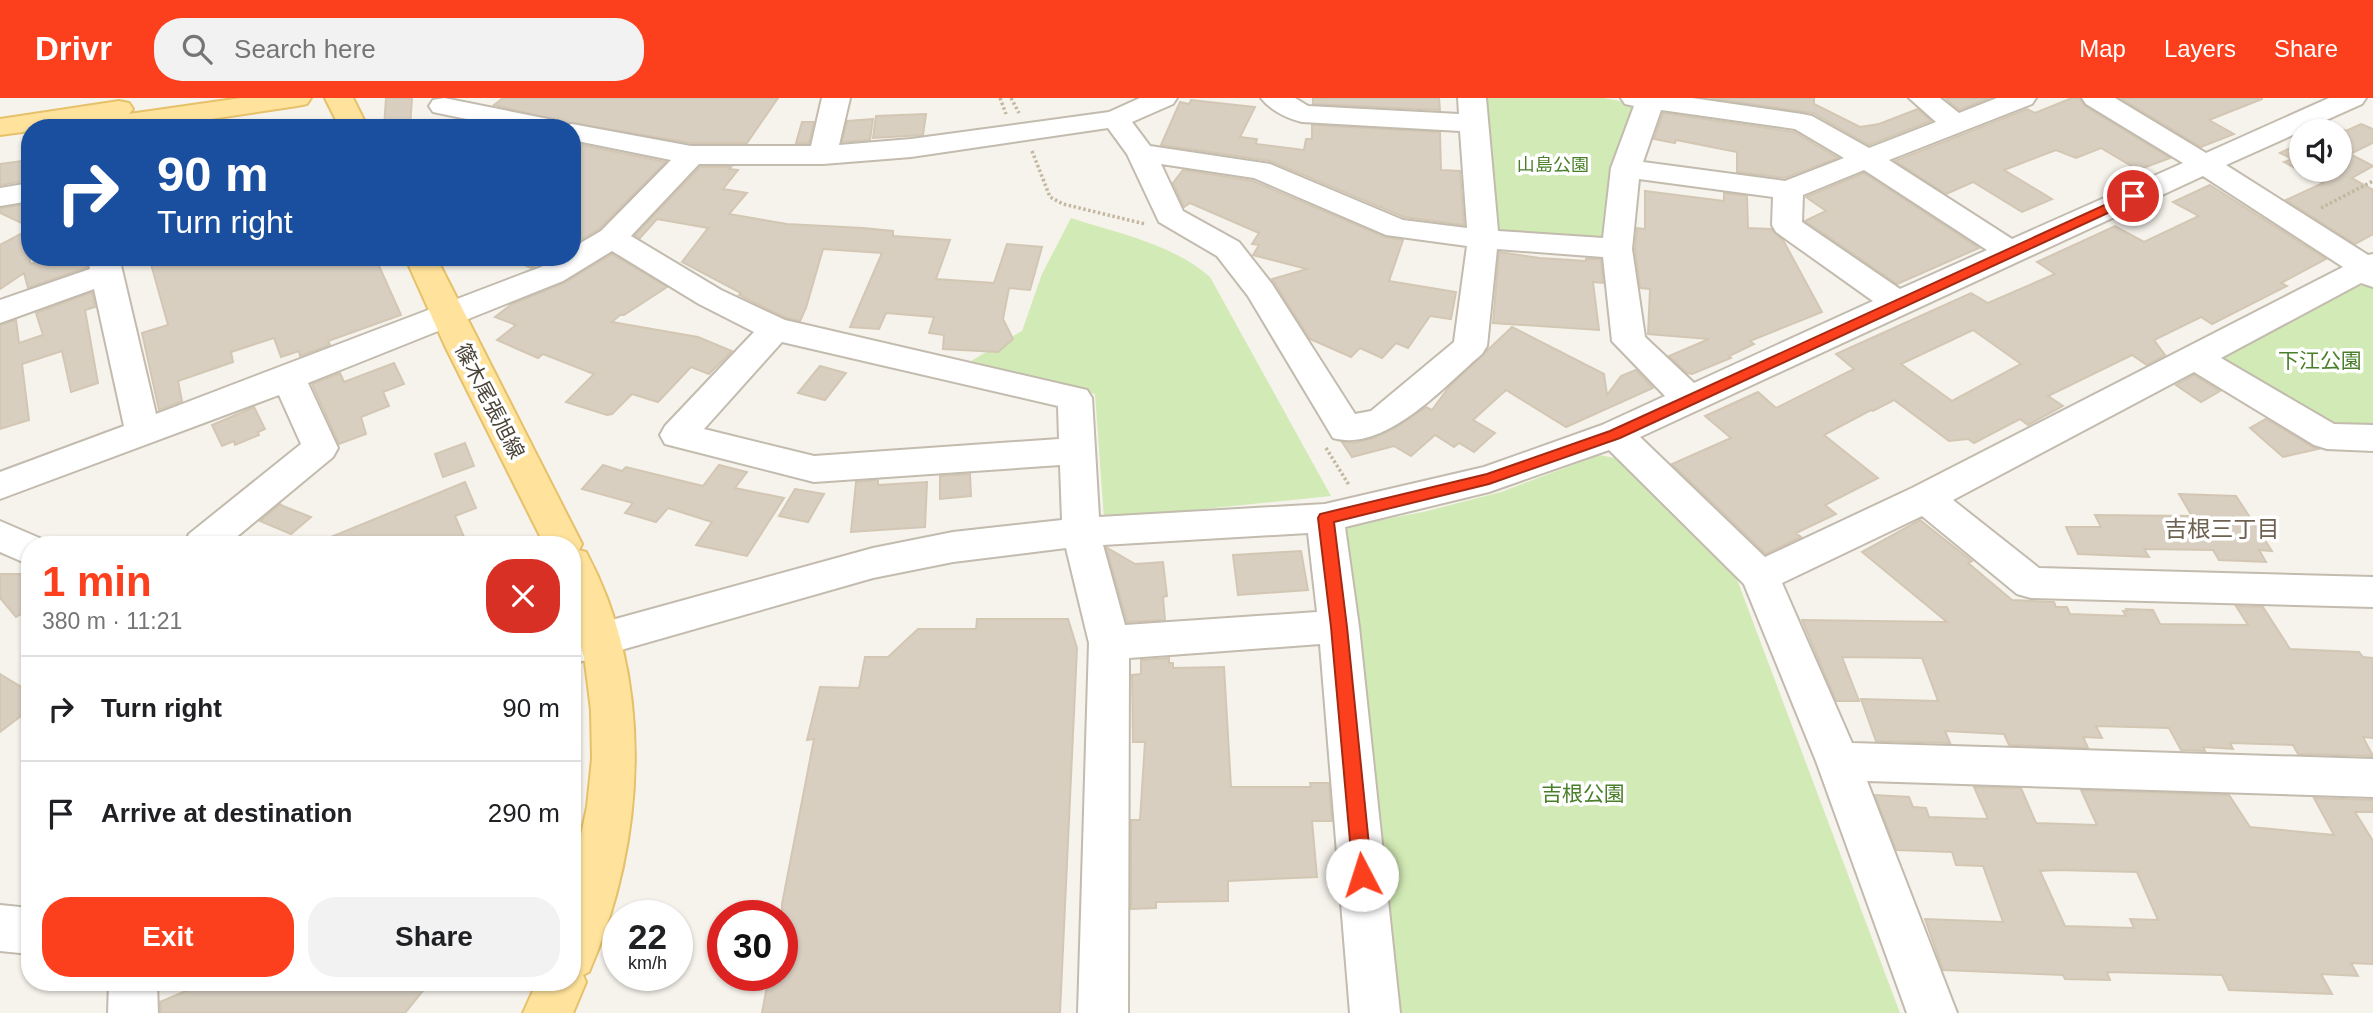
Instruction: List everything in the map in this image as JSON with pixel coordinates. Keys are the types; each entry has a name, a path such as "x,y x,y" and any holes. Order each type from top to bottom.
{"main road":[{"path":"58,119 192,98"},
{"path":"158,119 297,98"},
{"path":"339,98 350,119"},
{"path":"0,128 21,125"},
{"path":"0,142 21,138"},
{"name":"篠木尾張旭線","path":"424,266 559,536"},
{"path":"581,582 586,644 610,676 613,710 612,792 603,851 581,930"},
{"path":"548,1013 558,991"}],"street":[{"path":"823,155 836,98"},
{"path":"581,134 691,155 823,155 911,148 1115,119 1163,98"},
{"path":"1115,119 1141,153 1170,216 1228,249 1261,291 1346,429 1382,420 1470,346 1483,239 1474,111 1302,114 1275,98"},
{"path":"1923,98 1955,123"},
{"path":"1626,168 1788,190 2022,98"},
{"path":"2096,98 2370,269"},
{"path":"586,644 873,563 953,547 1081,532 1345,514 1489,479 1615,434 1897,303 2352,98"},
{"path":"1689,399 1629,341 1617,249 1626,168 1645,99 1802,122 1867,159 2011,253"},
{"path":"443,106 507,119"},
{"path":"1141,153 1260,170 1396,228 1483,239 1617,249"},
{"path":"581,257 612,238 691,155"},
{"path":"1788,190 1787,225 1897,303"},
{"path":"0,197 21,194"},
{"path":"612,238 710,297 775,328 1075,398 1081,532 1110,643 1103,1013"},
{"path":"0,312 103,266"},
{"path":"105,266 142,433"},
{"path":"0,486 289,378 447,313 552,274 565,266"},
{"path":"1760,576 1925,498 2370,269"},
{"path":"775,328 678,435 814,469 1077,451"},
{"path":"2196,358 2327,436 2373,438"},
{"path":"212,536 320,448 289,378"},
{"path":"1615,434 1760,576 1838,761 1933,1013"},
{"path":"1925,498 2031,583 2373,592"},
{"path":"1345,514 1339,627 1376,1013"},
{"path":"0,535 21,546"},
{"path":"1110,643 1339,627"},
{"path":"1838,761 2373,778"},
{"path":"0,928 21,930"},
{"path":"133,991 133,1013"}],"path":[{"path":"1025,133 1050,197 1063,204 1150,226"},
{"path":"2312,213 2373,181"},
{"path":"1325,448 1345,514"}],"green space":[{"name":"山島公園","path":"1483,98 1604,98 1640,105 1613,241 1499,234 1490,229"},
{"path":"1071,218 1162,248 1210,277 1331,496 1104,519 1095,394 971,361 1022,331 1042,274"},
{"name":"下江公園","path":"2350,283 2373,288 2373,430 2332,428 2215,361"},
{"name":"吉根公園","path":"1599,455 1615,458 1735,574 1900,1013 1386,1013 1344,527 1423,512 1501,492"}],"building":[{"path":"386,98 412,98 411,119 385,119"},
{"path":"503,98 778,98 747,143 691,143 581,125 581,119 552,119 494,105"},
{"path":"1313,98 1439,98 1440,110 1313,104"},
{"path":"1710,98 1814,98 1814,104 1860,127 1879,124 1918,109 1931,121 1869,145 1813,113"},
{"path":"1990,98 1959,110 1946,99"},
{"path":"2072,98 2079,98 2085,106 2170,158 2138,170 2101,148 2076,158 2056,150 2004,170 2052,199 2022,212 1973,182 1946,194 1895,161 2027,109 2035,113"},
{"path":"2120,98 2262,99 2209,120 2234,134 2201,147"},
{"path":"1191,100 1255,107 1240,137 1257,139 1256,144 1304,150 1306,139 1312,139 1312,125 1440,132 1441,170 1460,171 1464,225 1404,217 1270,161 1161,145 1180,102 1189,104"},
{"path":"1663,113 1794,132 1838,158 1785,178 1737,172 1737,152 1676,140 1675,143 1654,139"},
{"path":"926,114 923,135 873,138 876,116"},
{"path":"873,119 870,140 842,142 847,121"},
{"path":"802,122 814,122 809,143 796,143"},
{"path":"2361,124 2373,129 2373,143 2352,153 2352,128"},
{"path":"581,145 666,162 599,229 581,240"},
{"path":"2289,149 2289,158 2280,153"},
{"path":"2352,155 2373,166 2352,178"},
{"path":"21,161 21,182 0,185 0,164"},
{"path":"700,167 731,167 729,169 738,170 723,189 747,193 729,214 787,224 863,228 893,231 893,236 950,240 936,279 994,283 1007,244 1042,247 1030,290 1009,288 1003,319 1013,339 998,352 943,349 944,335 929,333 934,317 886,313 879,329 850,327 882,253 823,249 800,321 786,318 739,295 741,293 682,262 708,228 657,219 640,238 635,235"},
{"path":"1183,170 1253,181 1385,237 1403,240 1389,281 1456,292 1451,319 1430,316 1408,348 1396,343 1382,358 1360,348 1351,357 1310,339 1272,279 1307,269 1253,255 1259,245 1252,244 1259,233 1190,203 1184,207 1173,183"},
{"path":"1864,173 1979,248 1897,284 1805,221 1826,211 1806,197"},
{"path":"2352,178 2373,190 2373,234 2355,244 2286,200 2323,183 2321,182 2352,182"},
{"path":"2210,185 2326,259 2281,283 2287,286 2212,324 2201,317 2154,340 2165,355 2147,365 2132,355 2048,396 2063,406 2028,425 2020,419 1974,443 1968,439 1949,441 1894,400 1871,410 1824,435 1878,478 1825,505 1836,514 1796,533 1801,537 1766,554 1672,464 1731,438 1705,416 1758,392 1776,408 1854,369 1836,354 1971,293 1988,303 2055,274 2037,262 2115,226 2144,242 2199,216 2173,202","holes":["1973,330 2021,364 1952,401 1901,364"]},
{"path":"1645,191 1724,201 1724,193 1747,196 1748,228 1771,229 1783,240 1822,312 1750,341 1754,344 1729,356 1731,358 1692,374 1687,373 1669,356 1709,339 1648,334 1650,289 1640,288 1635,249 1637,228 1645,229"},
{"path":"21,205 21,223 0,213 0,208"},
{"path":"21,234 21,266 87,267 28,288 24,273 0,289 0,245"},
{"path":"1499,252 1540,258 1586,261 1601,259 1603,283 1593,282 1599,330 1493,323"},
{"path":"612,254 667,287 612,322 698,337 732,351 709,374 691,367 658,402 632,394 612,414 607,415 566,402 594,374 543,354 538,358 497,340 516,325 495,317 512,304 564,283"},
{"path":"152,266 379,266 401,315 328,341 330,345 300,356 299,351 281,357 274,338 231,352 233,362 178,381 182,401 159,410 142,333 168,325"},
{"path":"92,292 95,307 85,310 98,383 71,392 62,351 22,364 29,420 0,429 0,325 16,320 19,343 43,335 36,313"},
{"path":"1512,327 1604,374 1607,395 1621,376 1636,370 1653,388 1566,427 1506,390 1473,420 1495,433 1474,452 1459,443 1454,447 1435,435 1411,456 1394,446 1352,457 1342,442 1354,443 1374,438 1395,428 1426,407 1432,410 1449,387"},
{"path":"394,363 404,384 383,392 389,406 361,417 366,434 339,444 312,384 340,373 344,382"},
{"path":"820,366 846,373 825,400 798,393"},
{"path":"2194,375 2220,391 2201,402 2176,385"},
{"path":"254,407 265,429 258,432 259,435 235,445 234,441 222,446 212,425"},
{"path":"2266,419 2318,449 2283,457 2250,428"},
{"path":"465,443 474,466 443,477 435,454"},
{"path":"603,465 622,471 626,467 703,486 719,465 747,472 735,488 784,498 747,556 696,545 712,522 668,508 656,522 625,513 633,503 582,489"},
{"path":"970,474 971,496 940,499 940,476"},
{"path":"878,480 878,485 927,482 925,527 851,532 856,482"},
{"path":"465,482 476,508 455,516 464,536 333,536"},
{"path":"795,489 824,494 808,522 779,516"},
{"path":"2179,494 2236,496 2272,551 2259,550 2266,562 2219,560 2213,550 2144,549 2149,557 2078,554 2066,527 2101,527 2095,515 2192,516"},
{"path":"280,504 311,517 291,534 260,521"},
{"path":"1920,520 1972,561 1968,563 2012,600 2054,602 2056,607 2067,607 2070,614 2126,616 2123,611 2127,611 2126,609 2153,610 2160,624 2248,625 2236,606 2263,607 2290,649 2359,652 2363,657 2373,658 2373,738 2363,737 2373,756 2298,754 2293,745 2230,743 2233,749 2203,747 2205,751 2181,750 2169,728 2096,726 2102,738 2083,737 2088,748 2009,745 2004,734 1945,731 1950,743 1876,741 1861,699 1938,701 1922,658 1842,657 1859,701 1836,701 1802,620 1947,622 1862,552"},
{"path":"1106,547 1135,564 1163,562 1167,596 1163,597 1165,620 1127,622"},
{"path":"1301,551 1308,590 1238,595 1233,555"},
{"path":"0,574 21,574 21,614 16,617 0,598"},
{"path":"977,619 1068,619 1077,648 1060,1013 762,1013 766,991 798,991 798,900 783,900 814,739 807,740 820,687 859,688 865,657 888,657 918,629 976,629"},
{"path":"1169,658 1173,668 1224,667 1231,787 1311,787 1310,783 1329,783 1332,821 1312,821 1317,877 1228,881 1228,901 1156,902 1156,908 1131,909 1131,820 1140,820 1145,742 1133,742 1132,675 1141,674 1141,660"},
{"path":"0,674 21,687 21,716 0,732"},
{"path":"1974,787 2021,788 2036,823 2097,825 2081,790 2229,795 2250,827 2334,835 2314,798 2373,800 2373,812 2355,812 2373,841 2373,964 2351,963 2358,976 2321,974 2332,994 2229,990 2222,975 2107,972 2110,980 2065,979 2063,975 1943,970 1925,919 2003,922 1983,866 1956,865 1952,852 1896,850 1875,795 1909,797 1913,807 1926,808 1929,817 1988,819","holes":["2040,871 2137,872 2158,920 2130,919 2134,928 2065,926"]},
{"path":"186,991 423,991 405,1013 161,1013 160,1002"}],"district":[{"name":"吉根三丁目","path":"2222,529"}],"route":[{"path":"1362,875 1339,627 1325,518 1489,479 1615,434 2133,196"}]}
